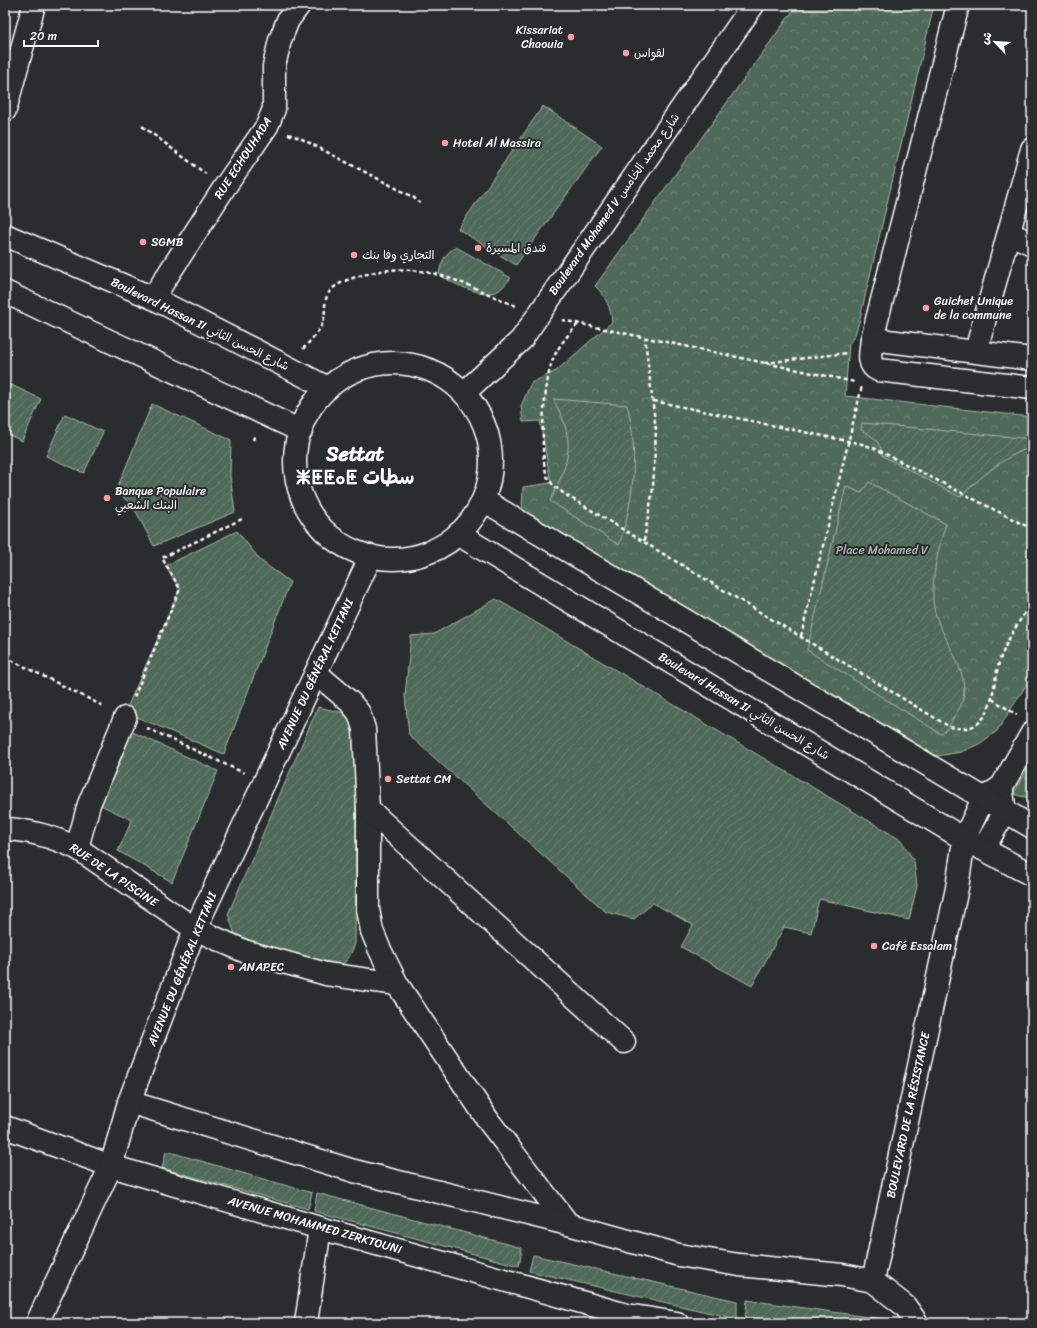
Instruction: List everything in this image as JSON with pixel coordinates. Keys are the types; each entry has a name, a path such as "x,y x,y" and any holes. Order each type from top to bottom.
{"street":[{"path":"5,110 34,5"},
{"name":"RUE ECHOUHADA","path":"152,298 224,188 267,126 274,109 274,66 280,40 288,20 299,5"},
{"name":"Boulevard Mohamed V شارع محمد الخامس","path":"464,393 521,340 753,5"},
{"path":"958,5 872,339 870,362 873,368 878,370 1032,388"},
{"path":"978,351 978,340 1032,150"},
{"path":"1009,233 1032,244"},
{"name":"Boulevard Hassan II شارع الحسن الثاني","path":"5,235 152,298 328,388"},
{"path":"5,292 301,431"},
{"path":"872,339 978,351 1032,359"},
{"path":"398,363 427,368 454,383 464,393 481,416 490,444 490,472 483,500 476,512 458,534 446,543 417,556 402,558 371,556 356,551 329,534 308,509 300,490 296,463 301,431 312,408 328,388 340,378 368,366 398,363"},
{"path":"483,500 1032,827"},
{"name":"Boulevard Hassan II شارع الحسن الثاني","path":"458,534 964,839 1032,875"},
{"name":"AVENUE DU GÉNÉRAL KETTANI","path":"37,1323 112,1166 129,1102 195,930 371,556"},
{"path":"316,673 350,702 359,713 364,729 368,809 368,909 372,931 397,984 490,1123 568,1224"},
{"path":"77,848 89,804 125,718"},
{"path":"983,799 1002,786 1032,733"},
{"path":"1002,786 1005,812"},
{"name":"BOULEVARD DE LA RÉSISTANCE","path":"873,1281 957,888 964,839 983,799"},
{"path":"368,809 624,1042"},
{"name":"BOULEVARD DE LA RÉSISTANCE","path":"957,888 1005,812"},
{"name":"RUE DE LA PISCINE","path":"5,829 35,832 77,848 195,930 244,951 326,974 397,984"},
{"path":"129,1102 354,1171 568,1224 679,1254 740,1265 842,1275 873,1281 905,1306 917,1323"},
{"name":"AVENUE MOHAMMED ZERKTOUNI","path":"5,1127 112,1166 623,1319 677,1323"},
{"path":"306,1323 320,1228"}],"path":[{"path":"142,126 224,188"},
{"path":"267,126 300,138 413,197 420,203"},
{"path":"289,368 322,324 325,311 324,304 330,291 355,277 377,271 400,269 419,270 438,274 537,315 868,385"},
{"path":"578,324 559,346 548,373 545,395 544,467 548,478 556,488 950,727 966,728 981,722 990,708 997,667 1002,652 1032,601"},
{"path":"644,541 653,488 656,459 654,401 645,339"},
{"path":"801,636 862,384"},
{"path":"654,401 869,446 890,455 1032,529"},
{"path":"253,440 263,414"},
{"path":"125,718 180,589 162,558 242,519"},
{"path":"5,656 125,718 264,782"},
{"path":"992,699 1019,716"}],"green space":[{"name":"Place Mohamed V","path":"797,5 934,5 859,322 855,335 849,344 845,396 1032,417 1032,676 997,731 979,744 961,752 937,756 522,512 523,487 551,483 540,421 523,422 521,406 531,383 556,371 612,322 607,302 602,293 595,286"},
{"path":"543,106 602,146 516,265 458,229"},
{"path":"456,247 511,278 500,290 492,293 476,292 451,282 439,274 444,258"},
{"path":"5,382 41,399 22,441 5,433"},
{"path":"553,399 627,405 631,422 634,458 628,511 619,545 550,501 565,467 568,449 568,439 565,426 561,414"},
{"path":"152,404 231,440 230,476 235,512 154,546 133,506 116,491"},
{"path":"65,414 103,432 84,473 46,456"},
{"path":"862,423 1032,439 1032,447 1012,456 993,468 960,497 883,456 876,440 861,430"},
{"path":"869,482 946,524 940,542 936,562 933,581 933,601 935,613 962,674 964,686 961,705 947,728 941,734 807,650 846,486 861,493"},
{"path":"237,531 261,561 290,582 224,754 125,712 180,589 165,566"},
{"path":"496,599 901,840 914,861 917,886 909,920 819,899 811,933 784,927 752,986 681,947 693,925 653,903 634,919 606,912 409,735 405,696 411,636 434,634"},
{"path":"318,707 357,716 355,944 346,961 334,966 328,966 237,940 228,914"},
{"path":"126,729 218,771 172,882 118,851 132,820 92,801"},
{"path":"1032,760 1032,799 1013,794"},
{"path":"166,1151 312,1193 308,1209 162,1168"},
{"path":"317,1193 522,1248 519,1266 314,1211"},
{"path":"533,1255 737,1301 737,1319 529,1271"},
{"path":"747,1300 897,1321 897,1323 745,1322"}],"place":[{"name":"Kissariat Chaouia","path":"571,37"},
{"name":"لقواس","path":"626,53"},
{"name":"Hotel Al Massira","path":"445,143"},
{"name":"SGMB","path":"143,242"},
{"name":"فندق المسيرة","path":"478,248"},
{"name":"التجاري وفا بنك","path":"354,255"},
{"name":"Guichet Unique de la commune","path":"926,308"},
{"name":"Banque Populaire البنك الشعبي","path":"107,498"},
{"name":"Settat CM","path":"388,779"},
{"name":"Café Essalam","path":"874,946"},
{"name":"ANAPEC","path":"231,967"}],"district":[{"name":"Settat ⵥⵟⵟⴰⵟ سطات","path":"355,466"}]}
